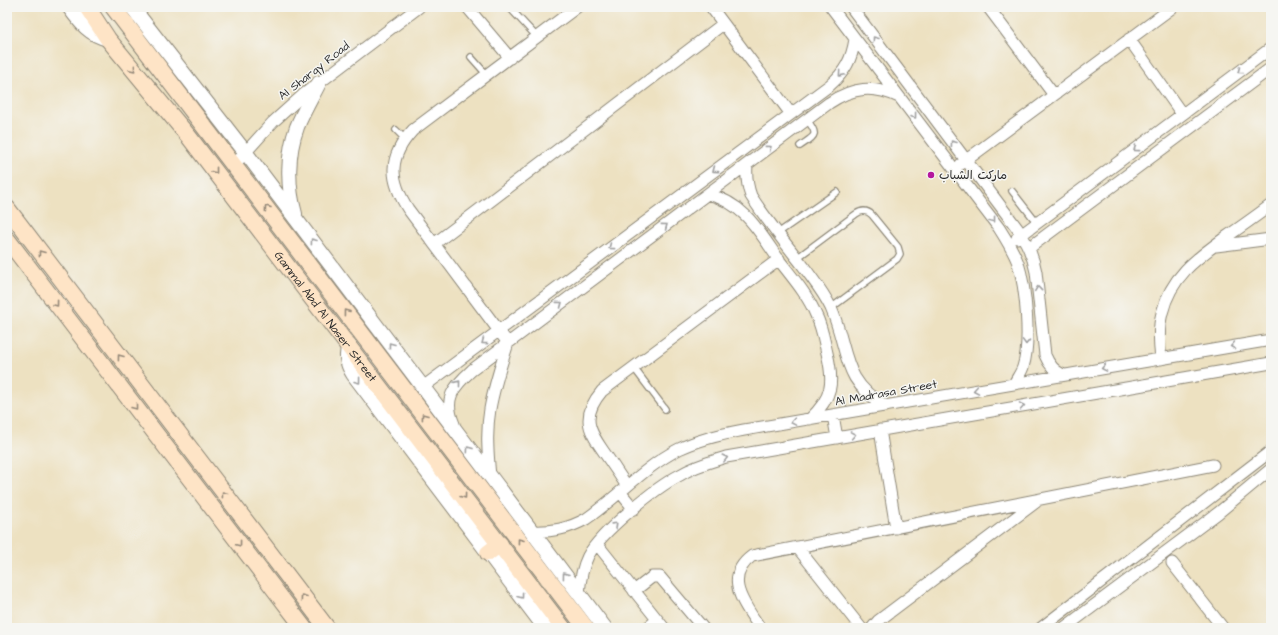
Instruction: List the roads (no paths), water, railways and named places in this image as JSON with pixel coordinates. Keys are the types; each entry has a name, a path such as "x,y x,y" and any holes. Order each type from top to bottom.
{"main road":[{"name":"Gammal Abd Al Naser Street","path":"87,7 108,40 189,136 349,345 494,548 563,628"},
{"name":"Gammal Abd Al Naser Street","path":"122,11 199,119 586,628"},
{"path":"108,40 109,27 122,11"},
{"path":"7,208 327,628"},
{"path":"7,239 304,628"},
{"path":"296,276 300,275 306,269 308,265 306,260"},
{"path":"121,389 136,378"}],"street":[{"path":"70,7 85,28 96,36 108,40"},
{"name":"Al Sharqy Road","path":"234,165 287,108 319,82 419,7"},
{"path":"467,7 510,58"},
{"path":"508,343 408,209 396,187 394,174 395,162 398,150 413,130 577,7"},
{"path":"711,7 790,114"},
{"path":"831,7 1010,244 1021,274 1026,306 1025,357 1023,367 1014,384"},
{"path":"851,7 1022,234 1029,248 1036,272 1045,355 1052,368 1063,375"},
{"path":"954,169 1172,7"},
{"path":"991,8 1054,95"},
{"path":"122,11 216,115 246,153 457,432 490,478 605,628"},
{"path":"434,244 723,24"},
{"path":"423,387 821,92 845,70 850,60 856,39"},
{"path":"1129,39 1182,114"},
{"path":"1010,244 1271,48"},
{"path":"1029,248 1271,68"},
{"path":"297,221 290,188 289,167 292,146 297,127 319,82"},
{"path":"457,432 450,416 450,396 455,386 472,370 829,103 845,94 863,89 882,90 899,97"},
{"path":"821,92 827,94 829,103"},
{"path":"199,119 216,115"},
{"path":"747,165 746,175 752,196 819,287 830,308 851,371 857,382 865,392 886,406"},
{"path":"708,194 727,201 744,213 814,309 823,335 832,377 828,395 819,411 810,419"},
{"path":"1160,359 1160,327 1162,312 1168,295 1177,279 1188,266 1213,246 1271,205"},
{"path":"1213,246 1271,239"},
{"path":"634,509 591,432 588,421 590,409 594,400 602,391 779,260"},
{"name":"Al Madrasa Street","path":"531,531 553,531 574,526 598,511 623,489 668,456 692,444 728,433 1271,340"},
{"path":"490,478 488,439 490,409 495,385 508,343"},
{"path":"579,594 583,567 597,544 655,491 679,475 707,462 726,457 1271,363"},
{"path":"833,415 836,438"},
{"path":"880,430 896,528"},
{"path":"1041,628 1271,451"},
{"path":"760,628 745,605 737,587 739,569 752,556 1213,465"},
{"path":"1064,628 1218,513 1271,469"},
{"path":"878,626 1038,500"},
{"path":"597,544 660,624 647,628"},
{"path":"1148,546 1158,558"},
{"path":"797,547 861,628"},
{"path":"494,548 545,628"},
{"path":"1172,563 1223,628"},
{"path":"634,591 652,577 660,577 703,628"}],"lane":[{"path":"509,7 538,37"},
{"path":"471,57 487,75"},
{"path":"800,146 813,137 814,134 814,129 807,120"},
{"path":"396,130 405,139"},
{"path":"1012,191 1037,223"},
{"path":"778,233 837,192"},
{"path":"797,258 856,214 863,211 872,215 898,247 900,252 897,258 830,308"},
{"path":"634,368 665,409"}],"place":[{"name":"ماركت الشباب","path":"931,175"}]}
